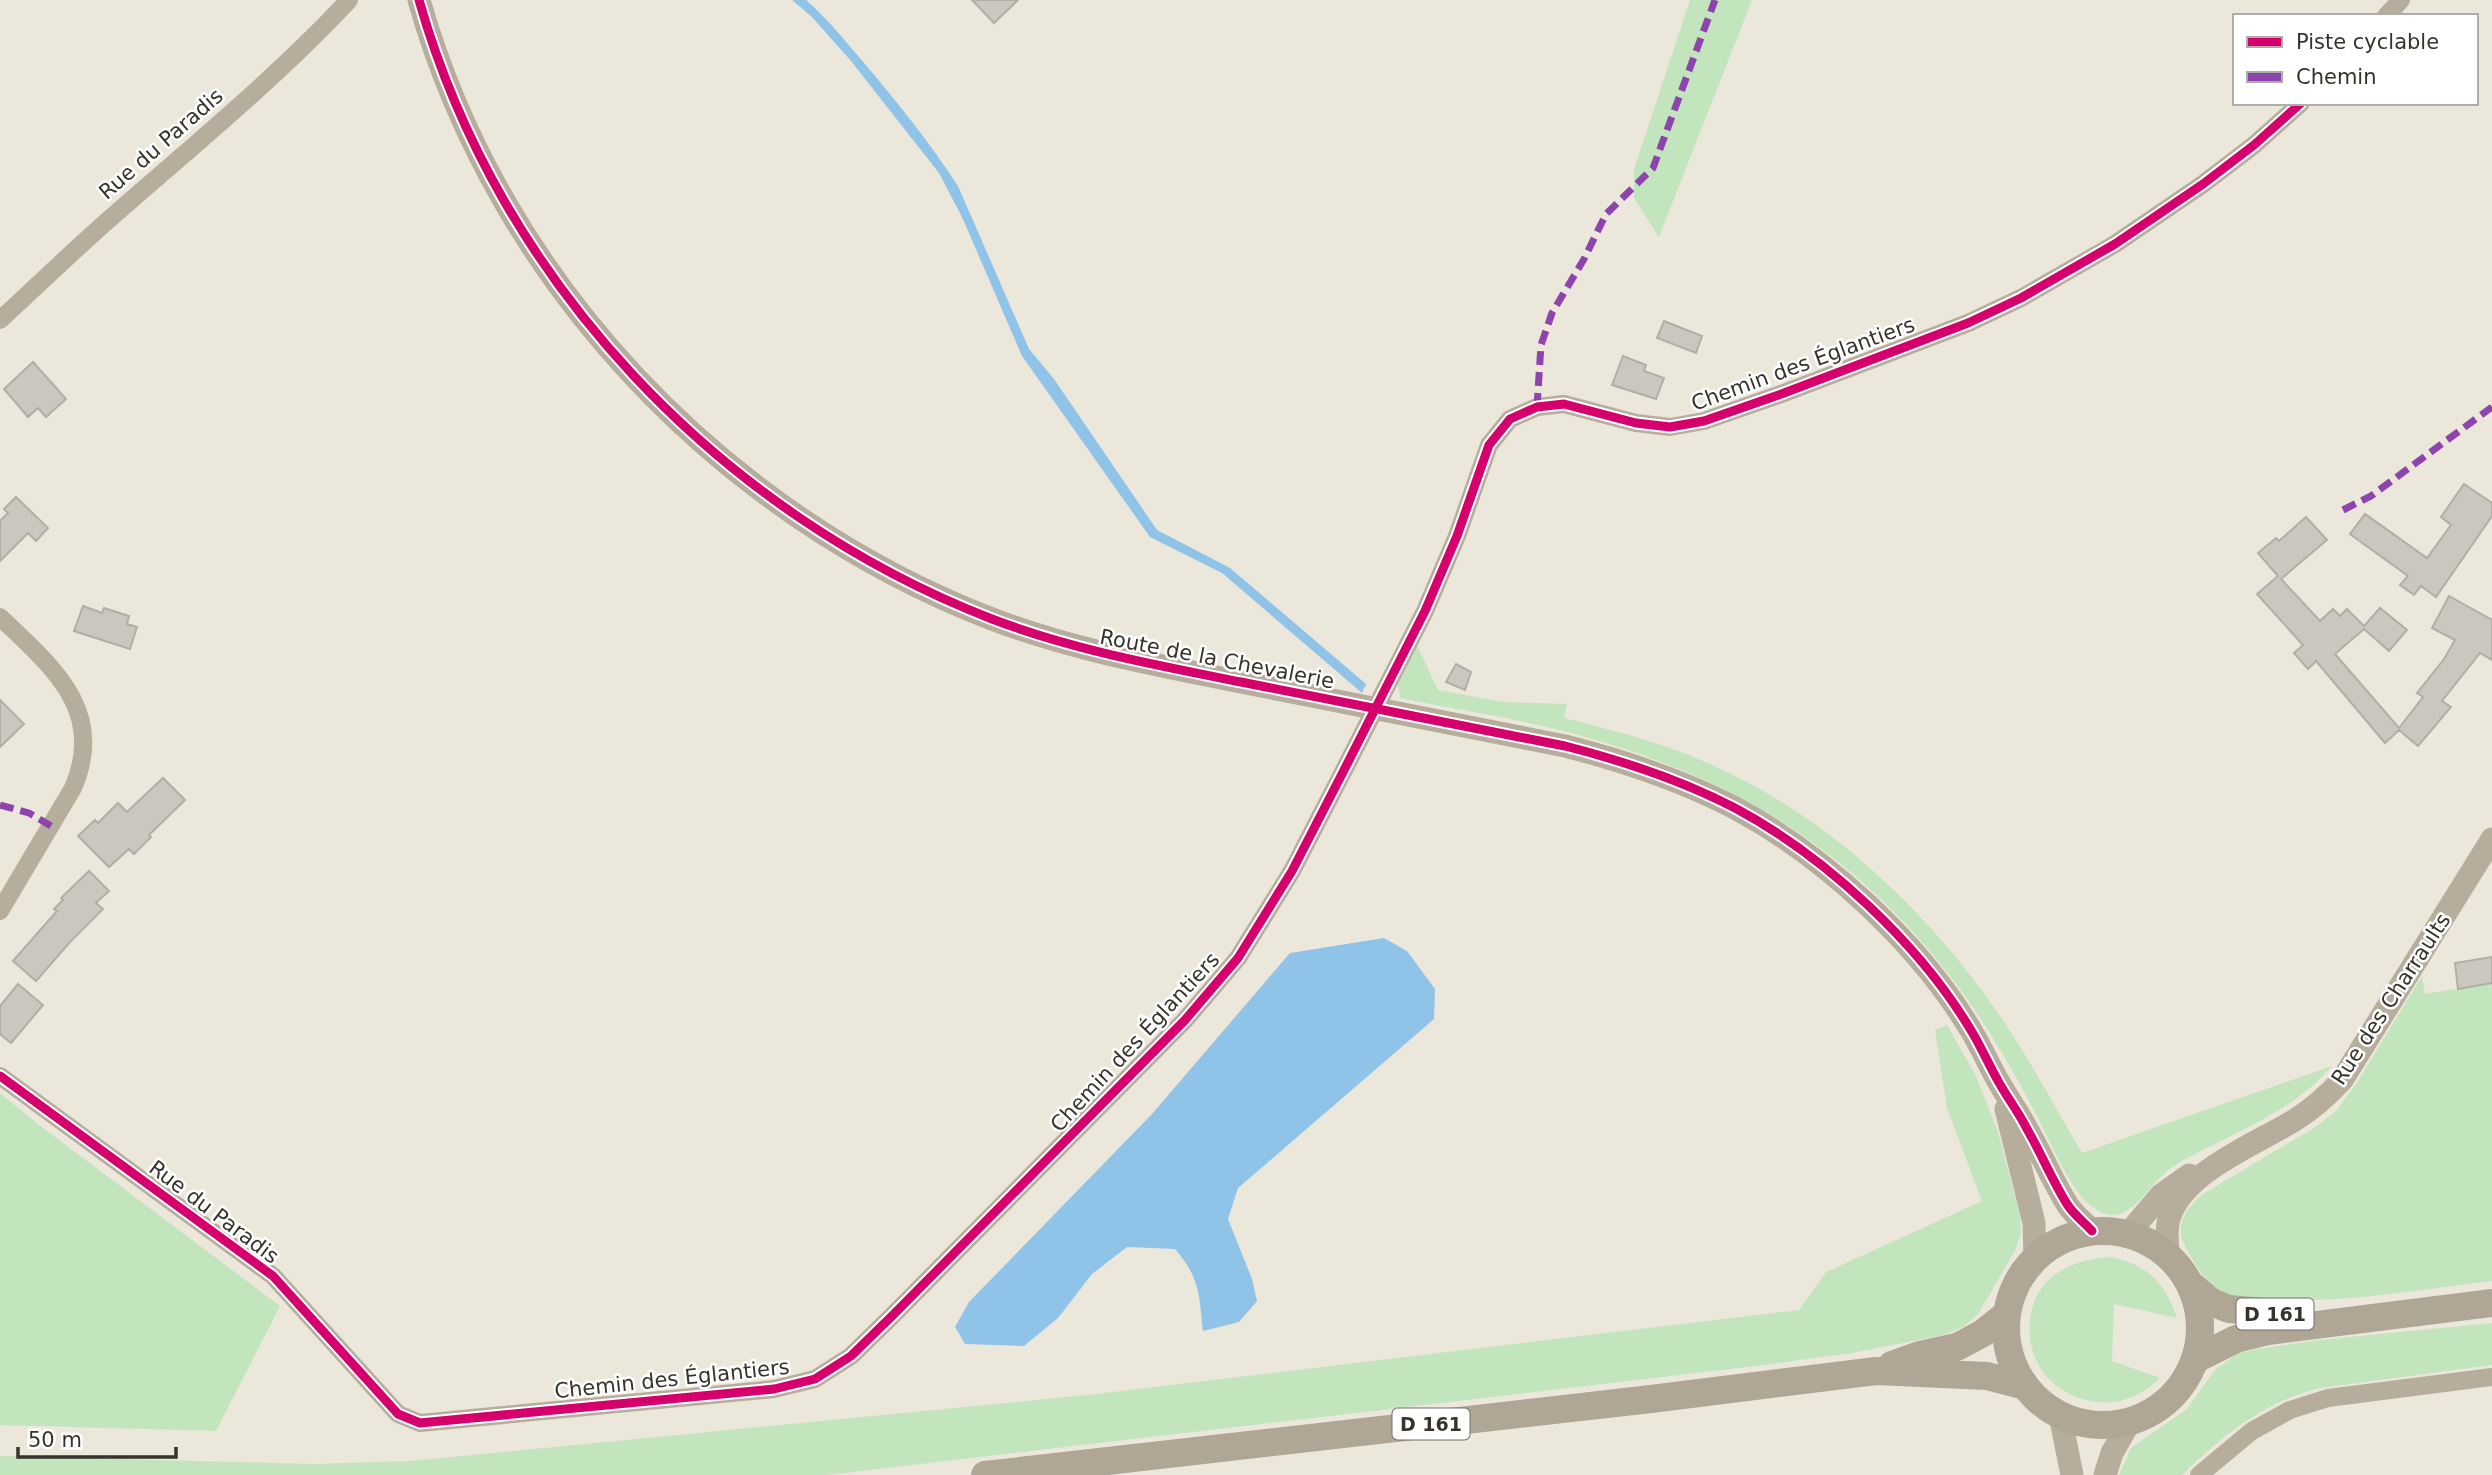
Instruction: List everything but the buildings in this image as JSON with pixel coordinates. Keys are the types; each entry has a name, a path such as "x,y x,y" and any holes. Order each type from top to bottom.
{"main road":[{"path":"2092,1231 2128,1234 2149,1242 2168,1255 2191,1286 2199,1310 2201,1335 2196,1359 2181,1387 2158,1409 2129,1423 2106,1426 2082,1423 2060,1415 2041,1403 2025,1386 2013,1364 2006,1339 2007,1314 2016,1284 2035,1259 2061,1240 2092,1231"},
{"name":"D 161","path":"2191,1286 2211,1302 2230,1309 2366,1317"},
{"name":"D 161","path":"2196,1359 2236,1339 2268,1331 2492,1303"},
{"name":"D 161","path":"1876,1371 1920,1355 1957,1347 1983,1333 2007,1314"},
{"name":"D 161","path":"985,1475 1876,1371 1987,1376 2025,1386"}],"street":[{"name":"Rue du Paradis","path":"0,320 113,216 251,96 349,0"},
{"name":"Route de la Chevalerie","path":"419,0 464,124 512,214 566,295 613,352 671,414 711,451 797,517 889,573 993,619 1091,651 1566,746 1608,757 1698,790 1745,814 1811,858 1887,923 1947,992 2027,1127 2068,1206 2092,1231"},
{"path":"2388,14 2401,0"},
{"name":"Chemin des Églantiers","path":"420,1423 774,1389 815,1379 851,1356 1185,1020 1238,958 1292,871 1375,708 1457,536 1489,445 1510,419 1537,407 1564,404 1636,423 1670,427 1704,421 1968,323 2021,298 2115,244 2224,168 2299,105"},
{"path":"0,617 62,682 75,704 82,725 85,748 81,770 73,788 0,911"},
{"name":"Rue des Charraults","path":"2168,1255 2168,1222 2180,1196 2220,1160 2298,1119 2323,1100 2342,1080 2492,839"},
{"name":"Rue du Paradis","path":"0,1076 273,1276 398,1414 420,1423"},
{"name":"Route de la Chevalerie","path":"1997,1079 2014,1136 2034,1223 2035,1259"},
{"path":"2128,1234 2161,1195 2185,1177 2220,1160"},
{"path":"2199,1475 2252,1431 2290,1410 2328,1398 2492,1377"},
{"path":"2060,1415 2072,1475"},
{"path":"2105,1475 2112,1453 2129,1423"}],"green space":[{"path":"1690,0 1752,0 1659,237 1634,198 1634,169"},
{"path":"1417,645 1438,690 1503,702 1567,704 1564,718 1644,739 1691,756 1740,778 1831,836 1912,908 1982,990 2012,1034 2082,1153 2332,1066 2306,1091 2277,1112 2171,1168 2128,1210 2111,1215 2100,1212 2085,1201 2070,1180 2008,1063 1961,990 1896,914 1856,877 1815,844 1770,815 1676,768 1571,733 1400,698 1398,684"},
{"path":"2422,976 2425,994 2492,983 2492,1281 2376,1296 2317,1300 2238,1298 2220,1291 2198,1269 2182,1240 2181,1225 2186,1212 2203,1194 2317,1126 2336,1111 2358,1081"},
{"path":"1947,1025 1975,1074 1997,1129 2020,1215 2021,1232 2016,1249 1978,1314 1963,1327 1944,1335 1852,1353 1764,1365 827,1475 0,1475 0,1456 314,1464 411,1461 1087,1395 1799,1310 1826,1272 1982,1201 1947,1108 1935,1030"},
{"path":"0,1093 280,1306 216,1431 0,1425"},
{"path":"2112,1257 2136,1265 2154,1278 2167,1295 2177,1318 2114,1304 2112,1361 2160,1378 2132,1397 2115,1402 2097,1402 2074,1396 2053,1383 2035,1358 2029,1327 2036,1297 2056,1274 2083,1261"},
{"path":"2492,1323 2492,1365 2321,1388 2281,1401 2246,1421 2213,1446 2182,1475 2119,1475 2131,1448 2187,1409 2214,1371 2237,1354 2319,1340"}],"water":[{"path":"792,0 806,0 829,23 902,108 947,170 958,186 1029,349 1054,379 1157,530 1230,568 1366,684 1362,693 1222,573 1150,537 1022,356 962,217 939,173 851,61 812,17"},
{"path":"1384,938 1407,951 1435,989 1434,1019 1238,1188 1228,1219 1252,1279 1257,1301 1239,1322 1203,1331 1194,1278 1175,1249 1127,1247 1092,1274 1058,1318 1024,1346 965,1344 955,1327 969,1302 1152,1114 1290,953"}],"marked path":[{"path":"1537,407 1541,345 1552,313 1584,259 1606,214 1653,168 1715,0"},
{"path":"2343,510 2371,496 2492,407"},
{"path":"0,805 29,813 51,826"}],"cycle path":[{"path":"419,0 455,103 504,201 564,292 634,376 713,451 799,518 893,574 992,619 1053,640 1115,656 1565,746 1652,772 1735,808 1803,851 1836,877 1868,905 1926,967 1972,1032 2067,1204 2092,1231"},
{"path":"0,1076 273,1276 398,1414 420,1423 774,1389 815,1379 851,1356 892,1316 1185,1020 1238,958 1292,871 1425,611 1457,536 1489,445 1510,419 1537,407 1564,404 1636,423 1670,427 1704,421 1968,323 2021,298 2115,244 2203,184 2254,145 2299,105"}]}
